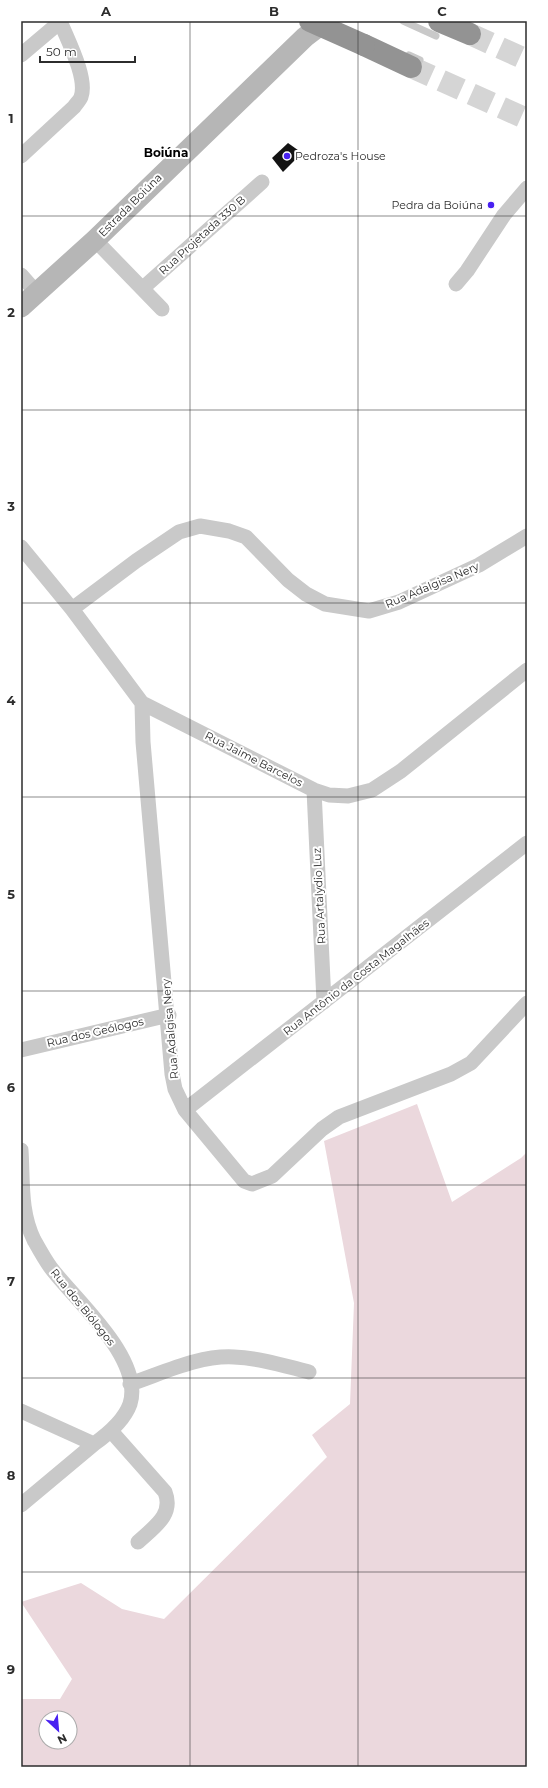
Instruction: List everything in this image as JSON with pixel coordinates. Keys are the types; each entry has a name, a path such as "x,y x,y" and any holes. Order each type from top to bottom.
{"highway":[{"path":"310,21 364,45 416,64"},
{"path":"437,29 470,34"}],"street":[{"path":"21,55 60,21 80,73 83,87 81,98 74,107 21,156"},
{"name":"Estrada Boiúna","path":"21,307 95,240 304,37 326,21"},
{"name":"Rua Projetada 330 B","path":"143,288 262,182"},
{"path":"456,284 467,271 504,215 527,188"},
{"path":"95,240 162,309"},
{"path":"21,275 36,292"},
{"name":"Rua Adalgisa Nery","path":"72,609 179,532 200,526 229,531 246,537 288,580 306,594 325,604 369,611 399,602 479,565 527,536"},
{"name":"Rua Jaime Barcelos","path":"21,547 72,609 142,703 314,790 329,795 348,796 372,790 401,771 527,670"},
{"name":"Rua Adalgisa Nery","path":"142,703 143,742 172,1074 175,1089 185,1110 244,1181 252,1184 263,1181 272,1176 322,1129 339,1117 451,1074 471,1062 527,1004"},
{"name":"Rua Artalydio Luz","path":"314,790 324,1002"},
{"name":"Rua Antônio da Costa Magalhães","path":"185,1110 527,843"},
{"name":"Rua dos Geólogos","path":"21,1050 168,1015"},
{"name":"Rua dos Biólogos","path":"21,1150 24,1213 34,1239 51,1268 114,1343 127,1367 130,1384 130,1403 111,1431 21,1505"},
{"path":"130,1384 202,1360 233,1357 260,1360 309,1372"},
{"path":"21,1411 94,1444"},
{"path":"111,1431 166,1492 169,1501 166,1514 138,1542"}],"lane":[{"path":"404,21 437,29"},
{"path":"399,50 416,64"}],"shaded area":[{"path":"417,1104 452,1202 521,1158 527,1152 527,1767 21,1767 21,1699 60,1699 72,1679 21,1602 81,1583 122,1609 164,1619 327,1457 312,1435 350,1404 354,1303 324,1141"}],"building":[{"name":"Pedroza's House","path":"288,143 302,153 283,172 272,158"}],"tunnel":[{"path":"470,34 527,60"},
{"path":"411,67 527,119"}],"place":[{"name":"Pedroza's House","path":"287,156"},
{"name":"Pedra da Boiúna","path":"491,205"}],"district":[{"name":"Boiúna","path":"166,152"}]}
